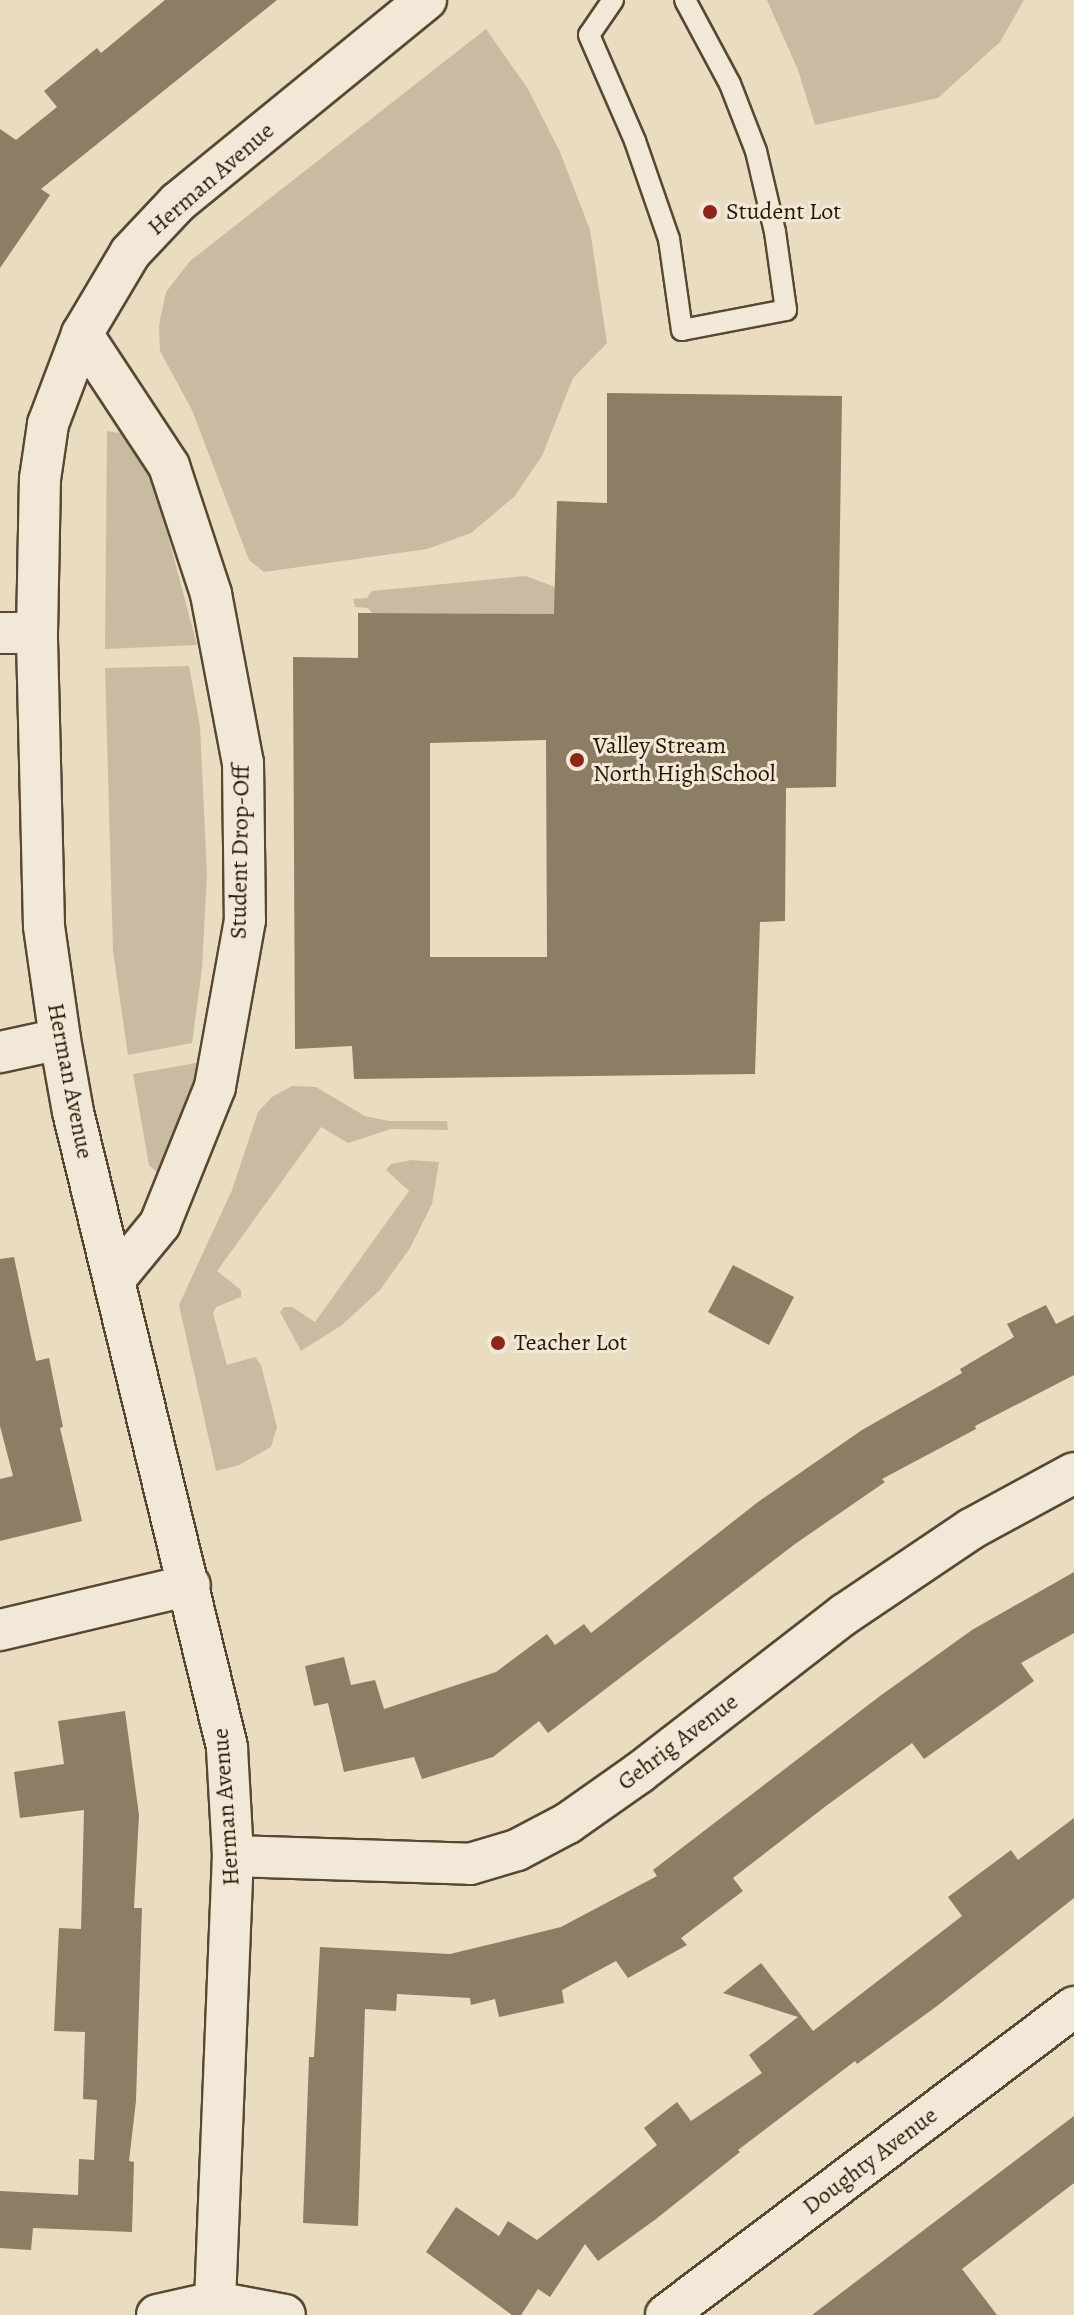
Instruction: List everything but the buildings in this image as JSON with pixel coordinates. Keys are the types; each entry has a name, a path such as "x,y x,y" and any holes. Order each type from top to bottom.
{"street":[{"name":"Herman Avenue","path":"215,2302 233,1856 227,1747 73,1112 44,926 18,633 48,424 82,334 112,281 153,225 426,0"},
{"name":"Student Drop-Off","path":"82,334 169,466 211,594 243,763 245,920 215,1087 160,1224 114,1280"},
{"path":"0,1052 60,1039"},
{"name":"Gehrig Avenue","path":"233,1856 470,1864 517,1850 568,1823 639,1773 845,1614 971,1529 1074,1473"},
{"path":"0,1630 190,1585"},
{"name":"Doughty Avenue","path":"666,2315 1074,2007"},
{"path":"157,2315 215,2302 285,2315"}],"lane":[{"path":"613,0 589,35 635,141 669,239 682,330 786,310 775,232 756,151 730,84 685,0"}],"shaded area":[{"path":"767,0 1024,0 1000,42 938,98 815,125 798,70"},
{"path":"486,29 528,89 560,152 590,230 607,343 573,378 542,456 514,497 471,533 427,549 264,572 249,560 192,410 160,351 159,325 166,292 190,261"},
{"path":"107,431 131,435 148,461 197,645 105,649"},
{"path":"526,576 555,587 555,614 372,613 368,608 355,607 353,599 367,598 372,591"},
{"path":"189,666 200,726 207,874 202,968 192,1043 128,1055 113,951 105,668"},
{"path":"202,1062 180,1161 159,1174 149,1165 133,1074"},
{"path":"292,1086 316,1087 365,1116 389,1121 447,1121 448,1130 391,1129 348,1143 321,1127 217,1271 241,1290 241,1297 216,1307 213,1313 227,1365 255,1357 261,1365 277,1427 271,1447 239,1465 216,1471 179,1305 232,1190 258,1112 272,1097"},
{"path":"412,1160 439,1162 432,1204 410,1248 380,1290 342,1325 301,1351 280,1312 284,1307 292,1307 315,1322 409,1191 386,1170 391,1164"}],"place":[{"name":"Student Lot","path":"710,212"},
{"name":"Valley Stream North High School","path":"577,760"},
{"name":"Teacher Lot","path":"498,1343"}]}
